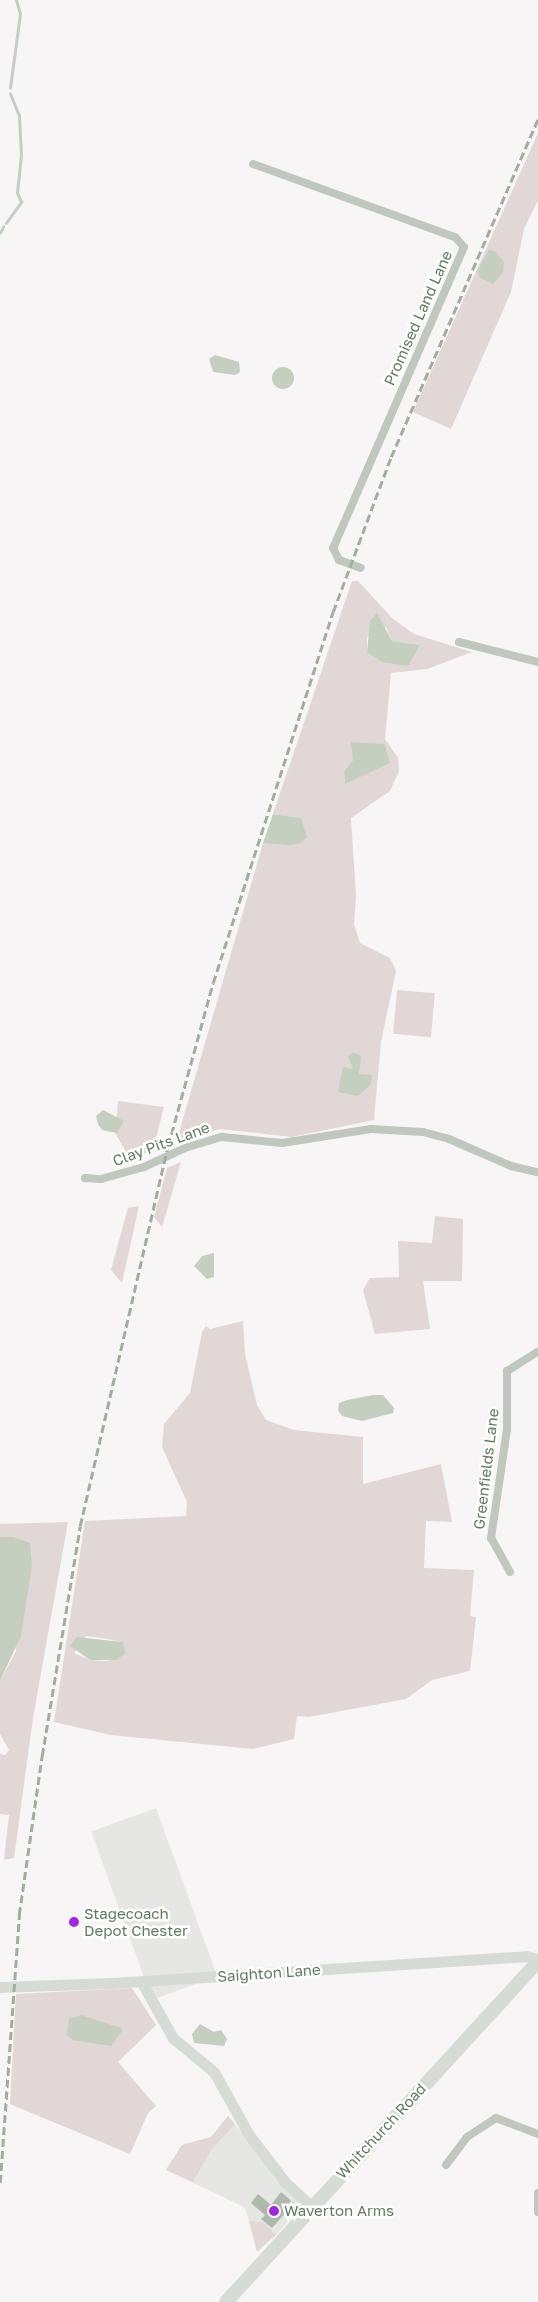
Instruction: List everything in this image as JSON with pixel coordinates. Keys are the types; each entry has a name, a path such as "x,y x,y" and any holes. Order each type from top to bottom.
{"highway":[{"name":"Whitchurch Road","path":"226,2302 311,2206 538,1960"}],"street":[{"name":"Promised Land Lane","path":"253,164 455,237 464,247 332,548 339,560 360,568"},
{"path":"459,642 538,662"},
{"name":"Clay Pits Lane","path":"85,1178 102,1179 144,1167 222,1137 282,1143 371,1129 423,1132 449,1139 538,1172"},
{"name":"Greenfields Lane","path":"510,1572 491,1538 507,1429 506,1371 538,1352"},
{"name":"Saighton Lane","path":"0,1987 141,1982 526,1956 538,1960"},
{"path":"141,1982 172,2038 214,2072 249,2135 285,2182 311,2206"},
{"path":"446,2166 467,2137 496,2118 538,2134"},
{"path":"538,2193 538,2212"}],"shaded area":[{"path":"538,133 538,200 524,229 511,292 451,429 413,412"},
{"path":"489,250 495,251 504,262 503,272 493,284 480,278 477,271"},
{"path":"215,355 239,362 240,372 235,375 213,372 209,359"},
{"path":"283,367 291,370 294,378 291,386 283,389 275,386 272,378 275,370"},
{"path":"352,581 358,581 392,618 414,634 472,652 427,669 391,673 385,739 398,758 399,771 390,791 351,818 356,895 354,924 360,943 390,958 396,971 381,1042 374,1120 292,1137 220,1129 176,1143 263,843 296,843 301,818 273,814","holes":["386,627 392,641 420,645 367,652 367,637","385,744 390,763 345,783 344,771 353,760"]},
{"path":"377,613 392,641 420,645 408,666 382,662 367,652 370,621"},
{"path":"351,742 385,744 390,763 345,784 344,771 353,760"},
{"path":"273,814 301,818 307,837 301,843 290,845 263,843"},
{"path":"397,990 435,993 431,1037 393,1034"},
{"path":"353,1052 361,1056 359,1074 372,1075 371,1084 358,1096 338,1092 343,1067 353,1069 348,1056"},
{"path":"118,1101 164,1107 153,1150 123,1161 124,1148 115,1133"},
{"path":"103,1110 124,1121 117,1133 102,1130 98,1124 96,1116"},
{"path":"181,1162 162,1227 154,1217 167,1168"},
{"path":"139,1206 122,1283 111,1270 128,1208"},
{"path":"435,1216 463,1219 462,1281 423,1281 430,1329 375,1334 363,1290 370,1278 399,1277 398,1241 432,1243"},
{"path":"214,1253 214,1277 207,1279 194,1266 202,1256"},
{"path":"243,1321 245,1354 257,1405 266,1420 294,1430 363,1437 363,1484 441,1464 452,1522 426,1521 424,1568 474,1570 470,1616 476,1617 470,1671 432,1680 406,1699 309,1717 297,1716 294,1739 253,1749 111,1735 54,1722 85,1521 186,1516 187,1502 162,1447 164,1424 190,1393 202,1332 206,1326 210,1329","holes":["86,1636 122,1642 108,1661 90,1660 74,1653"]},
{"path":"373,1395 383,1395 394,1408 393,1413 362,1421 342,1416 338,1410 339,1403"},
{"path":"68,1522 33,1718 14,1858 4,1860 9,1815 0,1814 0,1754 5,1755 9,1750 0,1734 0,1681 16,1651 13,1537 0,1537 0,1524"},
{"path":"0,1537 13,1537 30,1543 32,1566 21,1636 0,1681"},
{"path":"77,1637 122,1642 126,1653 116,1660 90,1660 70,1646"},
{"path":"156,1808 217,1976 152,2000 91,1832"},
{"path":"132,1988 156,2025 118,2062 156,2106 148,2113 130,2154 10,2104 16,1994"},
{"path":"81,2015 121,2028 122,2031 111,2046 73,2040 67,2035 69,2019"},
{"path":"200,2024 214,2032 221,2030 227,2039 224,2046 194,2043 192,2034"},
{"path":"228,2116 303,2206 276,2235 263,2222 249,2221 244,2207 166,2170 182,2145 211,2137"},
{"path":"228,2116 235,2124 211,2150 193,2182 166,2170 182,2145 211,2137"},
{"path":"249,2221 263,2222 276,2235 257,2252"}],"building":[{"name":"Waverton Arms","path":"281,2192 294,2203 272,2228 261,2219 265,2215 251,2203 258,2194 271,2205"}],"waterway":[{"path":"10,88 20,14 16,0"},
{"path":"6,223 21,202 17,193 21,155 19,116 10,94"},
{"path":"0,233 3,227"}],"railway":[{"path":"0,2183 19,1915 42,1756 80,1526 168,1146 213,983 333,612 391,457 538,119"}],"place":[{"name":"Stagecoach Depot Chester","path":"74,1922"},
{"name":"Waverton Arms","path":"274,2211"}]}
